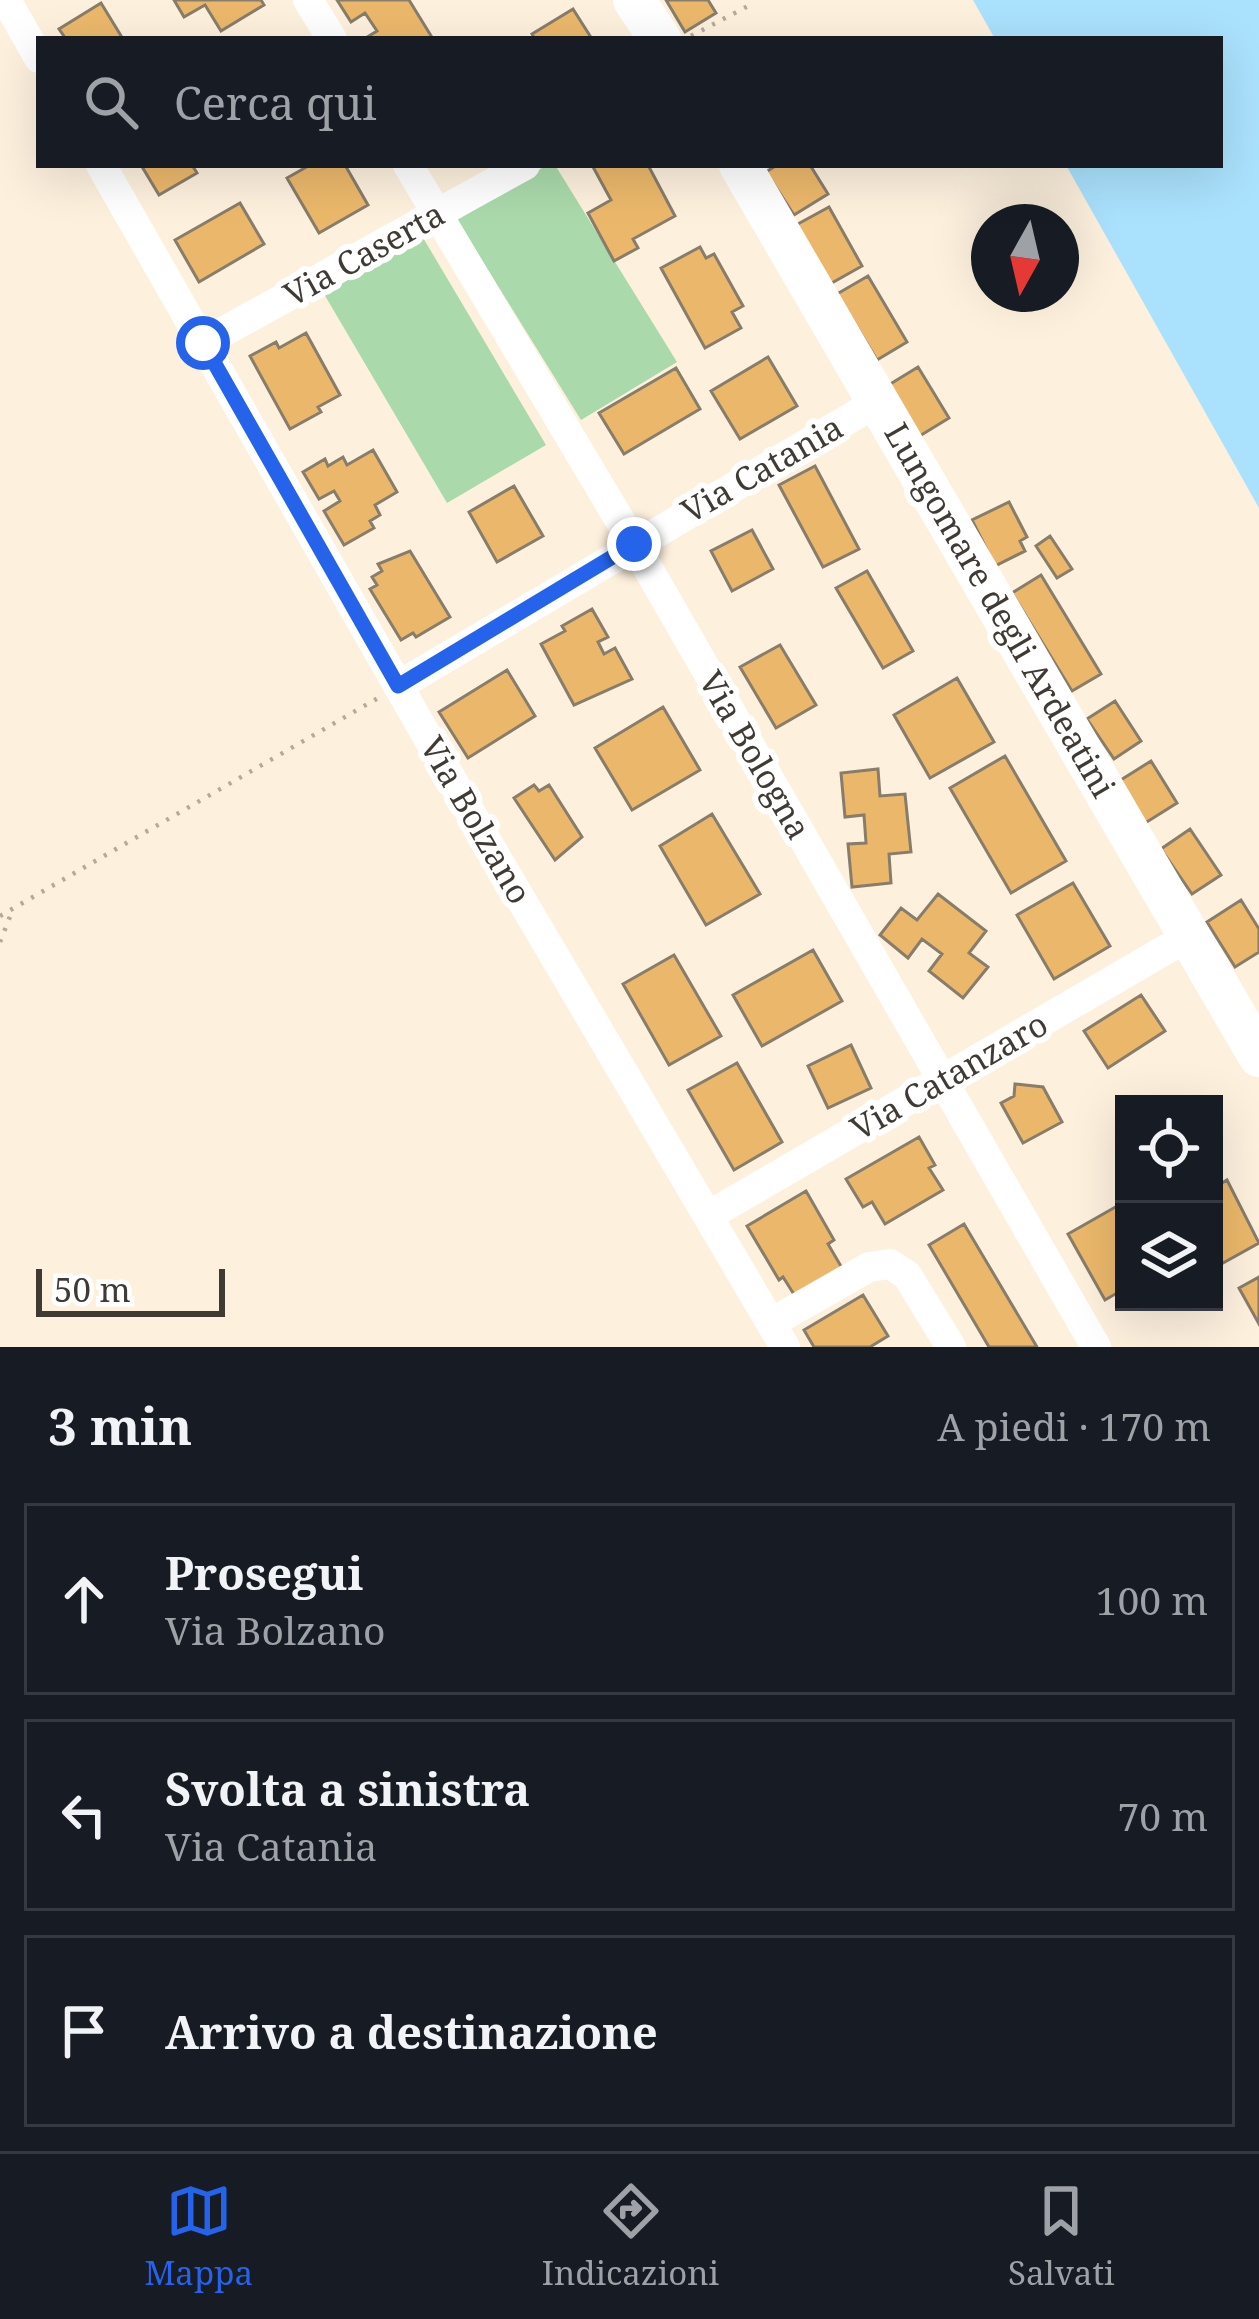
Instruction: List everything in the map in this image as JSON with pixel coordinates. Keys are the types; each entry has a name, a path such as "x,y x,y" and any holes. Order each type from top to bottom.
{"main road":[{"path":"634,0 657,36"},
{"name":"Lungomare degli Ardeatini","path":"742,168 1259,1056"}],"street":[{"path":"5,0 36,53"},
{"path":"308,0 330,36"},
{"name":"Via Bolzano","path":"102,168 778,1335"},
{"name":"Via Bologna","path":"410,168 634,544 1096,1347"},
{"name":"Via Caserta","path":"203,343 520,168"},
{"name":"Via Catania","path":"398,686 879,401"},
{"name":"Via Catanzaro","path":"708,1216 1189,936"},
{"path":"778,1335 869,1267 890,1264 907,1275 951,1347"}],"path":[{"path":"692,36 748,6"},
{"path":"0,916 398,686"},
{"path":"0,942 12,909"}],"green space":[{"path":"542,168 557,168 677,362 581,420 457,220"},
{"path":"422,236 546,445 447,503 324,294"}],"water":[{"path":"973,0 1259,0 1259,508 1068,168 1223,168 1223,36 993,36"}],"building":[{"path":"174,0 261,0 264,5 221,31 205,5 184,17"},
{"path":"337,0 409,0 431,36 369,36 377,31 365,13 351,22"},
{"path":"666,0 708,0 716,13 685,32"},
{"path":"101,3 121,36 64,36 59,29"},
{"path":"573,9 590,36 533,36"},
{"path":"143,168 194,168 197,173 159,195"},
{"path":"305,168 347,168 368,205 319,233 287,178"},
{"path":"594,168 650,168 675,216 633,239 638,248 614,261 588,213 611,200"},
{"path":"812,168 828,194 794,215 766,172"},
{"path":"240,203 264,244 199,282 175,240"},
{"path":"829,207 862,266 830,284 796,225"},
{"path":"700,247 706,258 714,254 743,306 732,312 741,328 705,348 661,268"},
{"path":"868,276 907,342 877,360 837,294"},
{"path":"306,333 340,395 290,429 250,356 276,342 279,348"},
{"path":"768,357 797,406 740,439 711,391"},
{"path":"918,367 949,418 918,437 887,386"},
{"path":"676,368 700,409 624,454 599,413"},
{"path":"373,450 397,492 375,505 380,515 370,521 374,528 344,545 324,511 340,501 334,491 319,499 303,472 325,459 328,466 343,457 347,465"},
{"path":"815,466 859,549 823,567 779,485"},
{"path":"514,486 543,536 497,562 469,512"},
{"path":"1009,502 1027,537 1020,541 1025,551 995,566 972,520"},
{"path":"752,530 773,569 732,591 711,551"},
{"path":"1050,536 1072,569 1057,578 1036,546"},
{"path":"410,551 450,617 416,637 413,633 401,640 370,589 377,585 372,577 382,571 378,564"},
{"path":"867,571 913,651 883,668 836,588"},
{"path":"1041,575 1101,674 1072,691 1012,593"},
{"path":"592,609 608,637 598,642 604,654 615,648 632,679 574,705 541,644"},
{"path":"780,645 816,705 776,728 740,667"},
{"path":"507,670 535,716 468,758 439,712"},
{"path":"957,678 994,742 930,778 894,715"},
{"path":"1115,701 1141,741 1114,759 1087,719"},
{"path":"663,707 700,770 632,810 595,748"},
{"path":"1005,756 1066,861 1011,893 950,788"},
{"path":"1151,761 1177,803 1142,825 1116,783"},
{"path":"878,769 880,796 905,794 911,852 889,854 891,883 852,887 848,844 866,843 864,815 845,817 841,773"},
{"path":"534,785 539,791 549,785 582,837 555,860 514,798"},
{"path":"712,814 760,894 706,925 660,846"},
{"path":"1190,829 1221,875 1192,894 1161,849"},
{"path":"1073,883 1110,946 1054,979 1017,915"},
{"path":"938,894 986,931 969,953 988,967 963,998 929,971 942,954 922,939 908,958 880,935 901,908 917,920"},
{"path":"1241,900 1259,929 1259,952 1235,967 1207,922"},
{"path":"813,950 842,1001 762,1046 733,995"},
{"path":"674,955 721,1036 669,1065 623,984"},
{"path":"1141,995 1165,1031 1108,1068 1084,1031"},
{"path":"851,1045 871,1088 828,1108 808,1066"},
{"path":"737,1063 782,1142 734,1170 688,1090"},
{"path":"1015,1084 1043,1087 1062,1122 1023,1143 1001,1103 1014,1096"},
{"path":"919,1137 935,1165 929,1168 943,1190 885,1224 872,1202 863,1207 846,1179"},
{"path":"1227,1180 1259,1243 1223,1263 1223,1203"},
{"path":"806,1191 834,1240 828,1244 842,1268 795,1296 783,1277 779,1280 747,1226"},
{"path":"1115,1207 1115,1294 1105,1300 1068,1234"},
{"path":"964,1224 1037,1347 989,1347 929,1245"},
{"path":"1259,1277 1259,1324 1239,1288"},
{"path":"863,1295 888,1336 870,1347 814,1347 804,1330"}],"route":[{"path":"203,343 398,686 634,544"}]}
